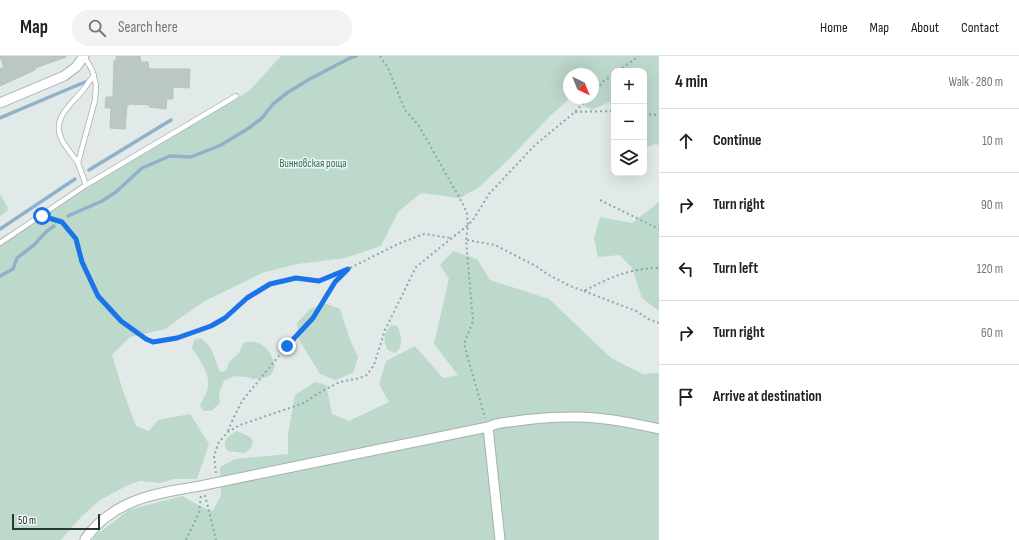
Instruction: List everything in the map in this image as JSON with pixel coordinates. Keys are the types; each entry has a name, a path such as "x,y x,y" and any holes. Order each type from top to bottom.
{"street":[{"path":"0,103 64,76 76,67 84,56"},
{"path":"84,539 103,519 126,504 164,492 203,486 488,427 496,424 514,421 590,417 659,429"},
{"path":"488,427 500,540"}],"lane":[{"path":"78,164 95,100 96,85 94,75 84,56"},
{"path":"86,185 78,164 61,138 59,127 60,118 68,106 83,90 94,75"},
{"path":"0,243 86,185 236,96"}],"path":[{"path":"380,56 388,68 405,110 419,126 467,214 468,225 466,240 473,322 464,344 488,427"},
{"path":"622,68 639,56"},
{"path":"599,86 611,76"},
{"path":"217,483 214,456 219,442 228,432 240,425 304,403 322,391 340,382 367,375 374,365 385,330 416,267 468,225 489,194 535,145 582,104"},
{"path":"575,112 611,111"},
{"path":"647,114 659,115"},
{"path":"600,200 659,229"},
{"path":"42,216 62,222 76,239 82,262 98,296 121,321 146,339 153,342 177,338 211,326 225,318 247,298 270,284 296,278 319,281 348,269 398,244 424,234 451,238"},
{"path":"466,240 495,246 536,266 546,274 570,286 636,311 648,319 659,323"},
{"path":"584,291 624,273 646,268 659,268"},
{"path":"228,432 242,401 287,346 313,318 335,282 348,269"},
{"path":"186,540 199,513 203,486"},
{"path":"203,486 216,540"}],"green space":[{"name":"Винновская роща","path":"281,56 659,56 659,145 655,144 647,147 647,68 611,68 611,103 609,102 592,110 581,104 599,104 599,68 563,68 563,104 478,188 460,198 421,193 398,212 381,246 345,258 297,264 262,273 203,302 165,329 130,337 112,355 136,426 149,431 158,420 190,414 209,444 197,479 174,479 160,483 140,481 128,485 100,500 82,516 61,540 0,540 0,238 249,91"},
{"path":"0,194 8,208 7,211 0,216"},
{"path":"659,202 659,311 642,298 632,268 620,255 598,257 594,238 600,217 632,223"},
{"path":"453,251 477,259 490,280 549,299 611,358 643,374 659,373 659,540 92,540 96,535 129,510 182,496 213,511 221,495 220,467 235,459 288,454 288,434 295,395 315,382 326,385 332,414 349,421 389,402 379,384 386,361 415,346 443,378 458,375 434,344 449,279 440,265"},
{"path":"325,303 340,309 350,340 358,357 353,373 335,380 320,374 299,340 297,323 310,309"},
{"path":"392,325 397,326 401,337 401,345 394,353 388,350 385,344 387,330"},
{"path":"200,338 211,349 220,372 226,371 229,362 239,353 243,343 255,342 260,344 268,350 273,360 275,366 271,375 264,378 253,379 234,376 224,381 219,393 220,403 211,411 204,411 200,406 208,388 208,381 203,366 192,348 194,340"},
{"path":"237,431 250,437 253,441 251,448 245,453 228,451 226,448 226,439"}],"building":[{"path":"0,56 66,57 35,68 35,70 0,86 0,69 4,67"},
{"path":"116,56 140,56 141,62 148,62 149,69 190,69 189,88 173,87 173,99 167,99 166,109 149,107 150,105 127,105 125,129 110,128 111,108 105,108 106,97 113,97 114,60 117,60"}],"waterway":[{"path":"68,216 102,201 116,192 142,168 170,156 191,157 221,145 249,128 262,118 273,104 287,93 308,80 356,56"},
{"path":"0,118 85,82"},
{"path":"89,170 171,120"},
{"path":"0,229 75,179"},
{"path":"0,276 13,269 17,258 34,245 54,226"}],"route":[{"path":"42,216 62,222 76,239 82,262 98,296 121,321 146,339 153,342 177,338 211,326 225,318 247,298 270,284 296,278 319,281 348,269 335,282 328,296 313,318 287,346"}]}
